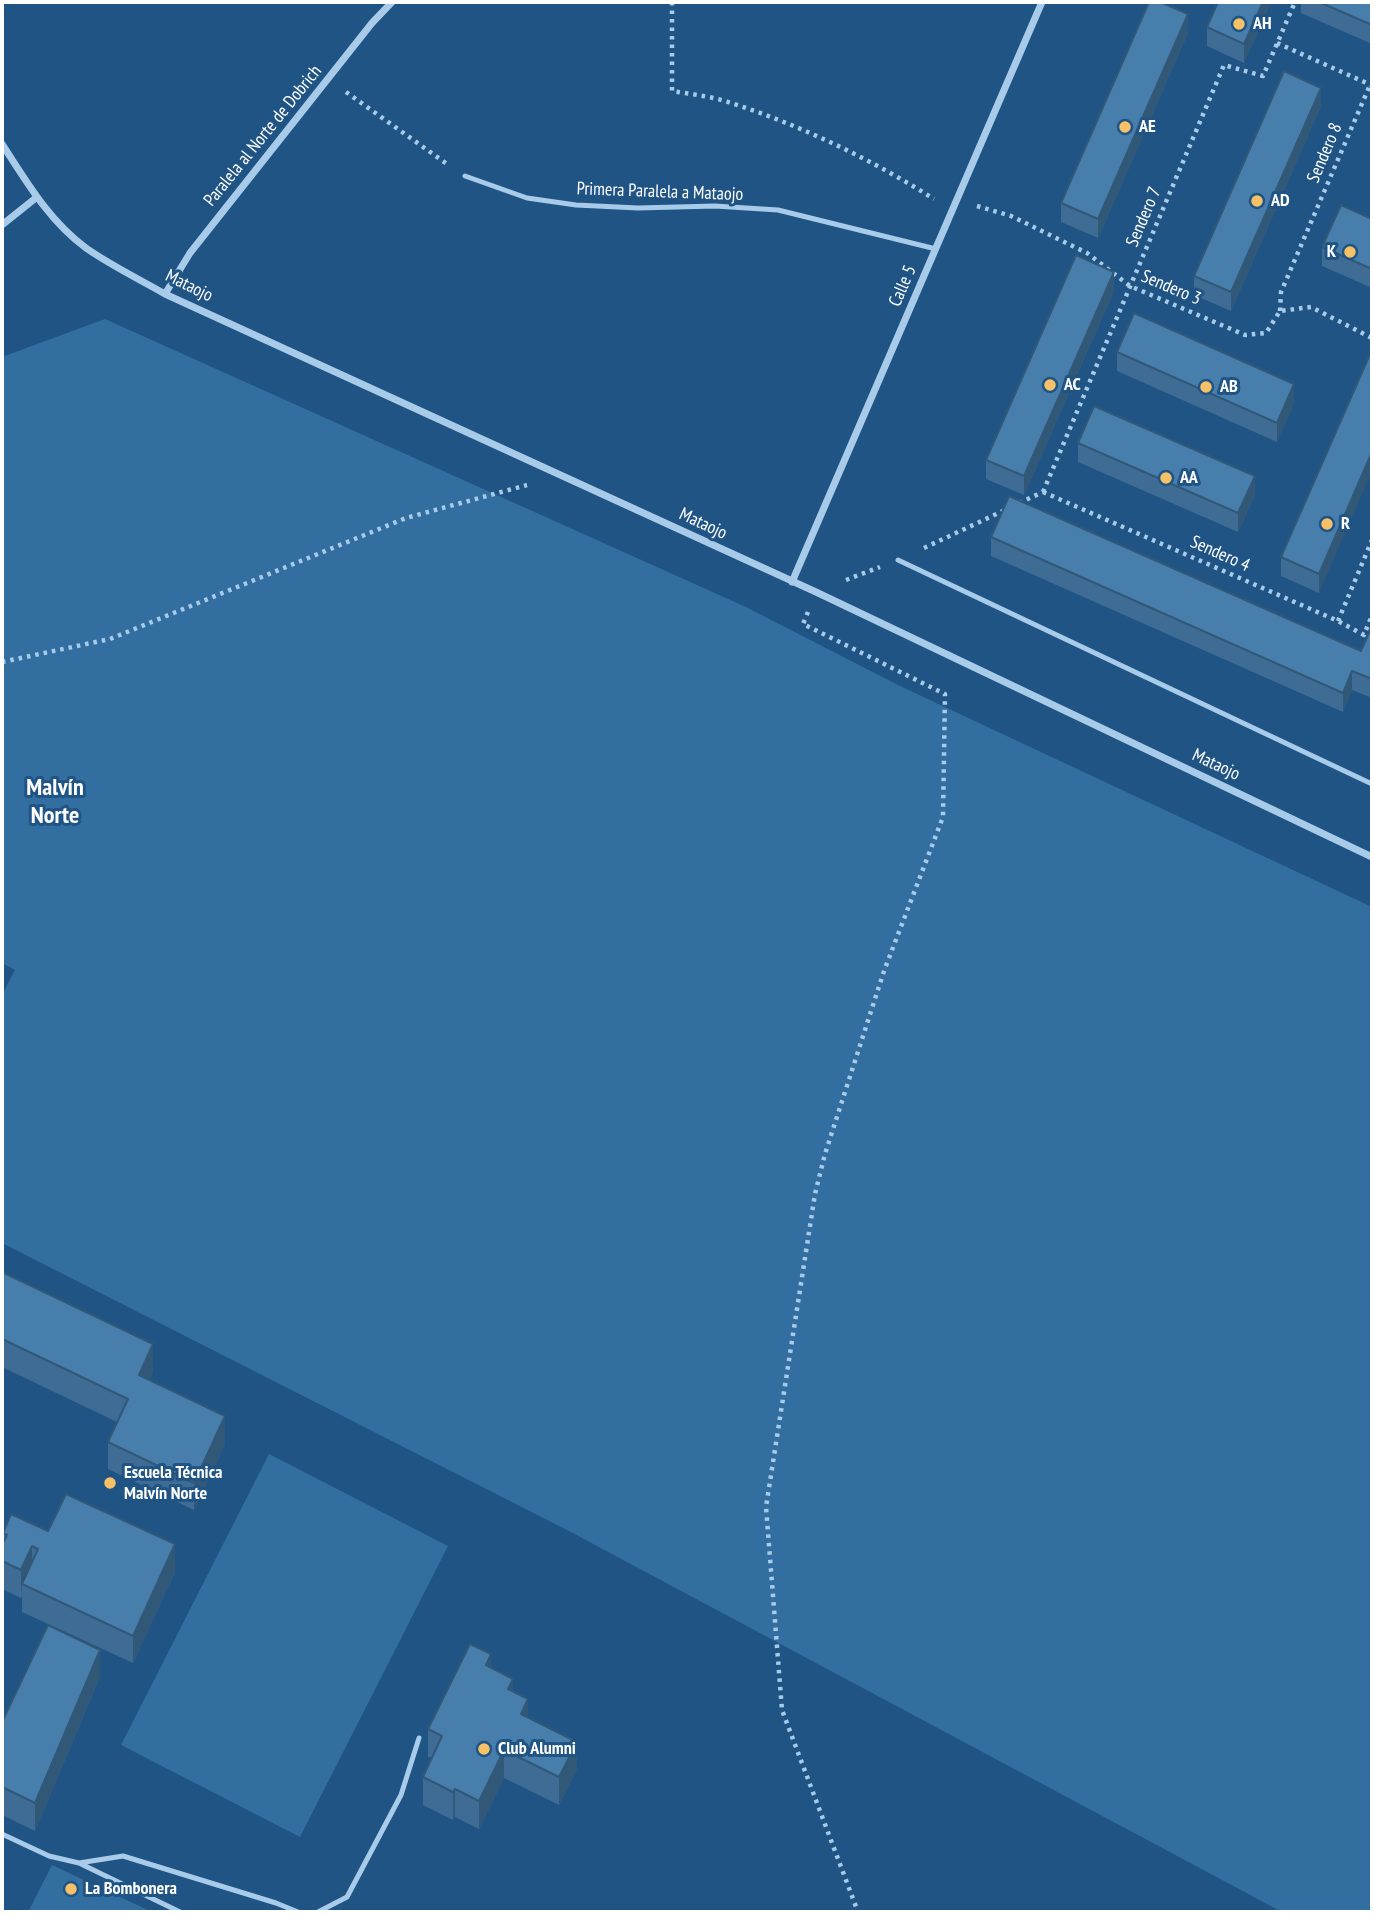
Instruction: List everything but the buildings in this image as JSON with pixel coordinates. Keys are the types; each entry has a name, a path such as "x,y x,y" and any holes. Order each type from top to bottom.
{"street":[{"name":"Paralela al Norte de Dobrich","path":"165,293 190,253 372,23 392,2"},
{"name":"Calle 5","path":"792,582 1042,2"},
{"name":"Mataojo","path":"2,144 58,223 86,248 165,293 816,592 1372,857"},
{"path":"2,225 37,197"}],"lane":[{"name":"Primera Paralela a Mataojo","path":"465,176 527,198 576,205 638,208 715,206 778,210 936,249"},
{"path":"898,560 1372,784"},
{"path":"318,1912 347,1896 401,1796 419,1738"},
{"path":"2,1834 49,1856 79,1863 180,1912"},
{"path":"79,1863 123,1856 298,1912"}],"path":[{"path":"672,2 672,91 723,100 798,127 900,178 953,210"},
{"name":"Sendero 7","path":"1043,492 1224,65 1263,76 1295,2"},
{"path":"1277,43 1371,85"},
{"path":"328,80 465,176"},
{"name":"Sendero 8","path":"1280,311 1281,292 1371,85"},
{"name":"Sendero 3","path":"957,200 1011,216 1087,253 1130,286 1245,335 1266,333 1280,311"},
{"path":"1280,311 1311,307 1372,338"},
{"path":"2,662 110,639 406,518 561,475"},
{"path":"858,1912 782,1710 766,1507 815,1194 825,1154 884,971 943,817 945,694 803,624 816,592 898,560 1043,492"},
{"name":"Sendero 4","path":"1043,492 1338,621 1364,635 1372,615"},
{"path":"1338,621 1372,540"}],"shaded area":[{"path":"105,319 746,607 900,686 1372,907 1372,1912 1282,1912 567,1530 2,1243 2,995 15,970 2,963 2,357"},
{"path":"269,1454 448,1546 300,1837 121,1745"},
{"name":"La Bombonera","path":"52,1865 152,1912 28,1912"}],"place":[{"name":"AH","path":"1239,24"},
{"name":"AE","path":"1125,127"},
{"name":"AD","path":"1257,201"},
{"name":"K","path":"1350,252"},
{"name":"AC","path":"1050,385"},
{"name":"AB","path":"1206,387"},
{"name":"AA","path":"1166,478"},
{"name":"R","path":"1327,524"},
{"name":"Escuela Técnica Malvín Norte","path":"110,1483"},
{"name":"Club Alumni","path":"484,1749"},
{"name":"La Bombonera","path":"71,1889"}],"district":[{"name":"Malvín Norte","path":"55,802"}]}
